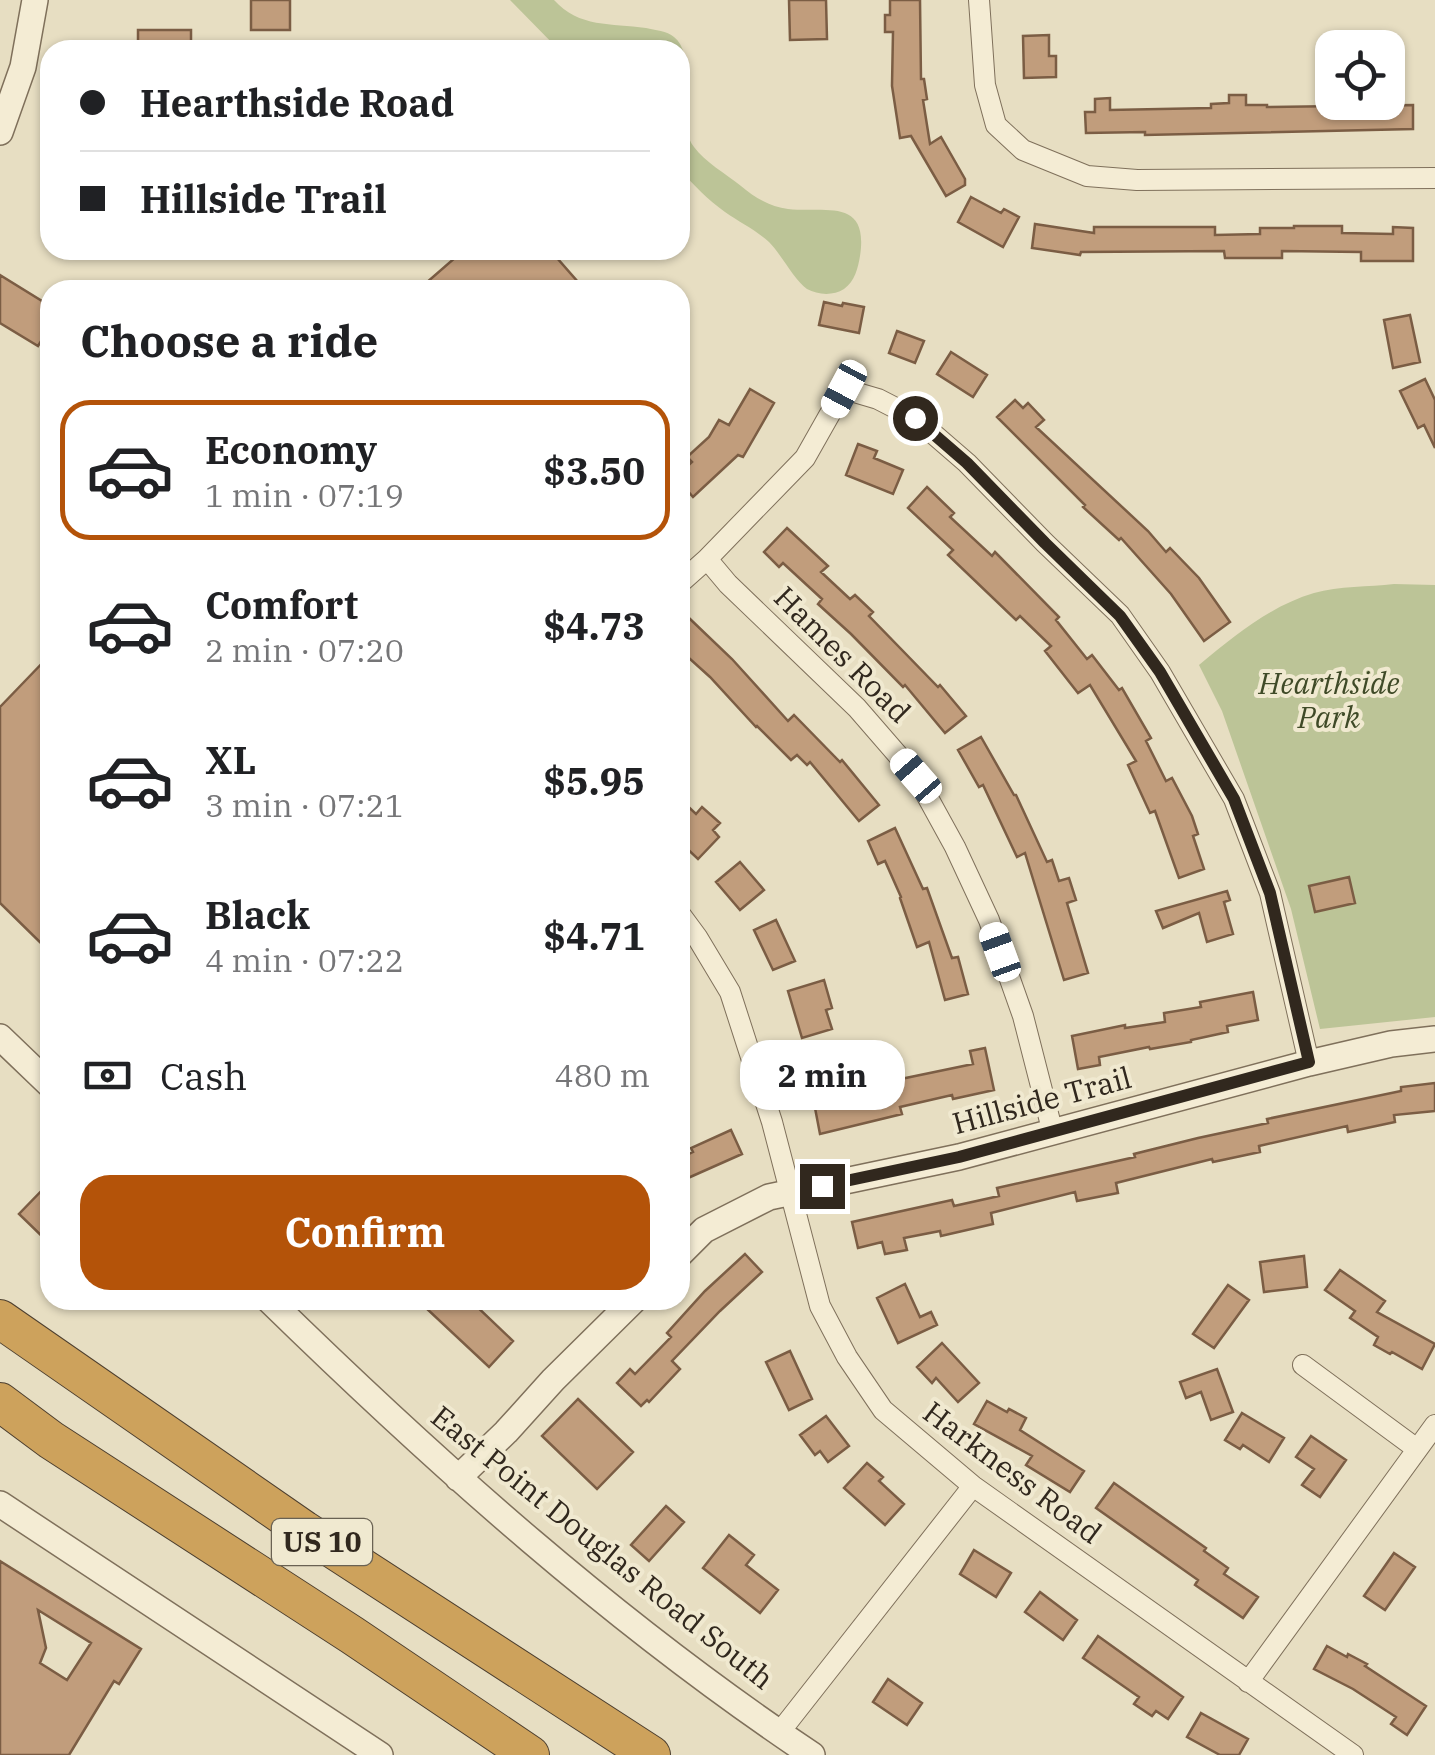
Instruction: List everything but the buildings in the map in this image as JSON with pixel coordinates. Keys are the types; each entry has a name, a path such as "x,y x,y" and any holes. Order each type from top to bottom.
{"highway":[{"name":"US 10","path":"0,1318 304,1530 650,1755"},
{"name":"US 10","path":"0,1402 51,1440 530,1755"}],"street":[{"path":"0,132 23,67 34,0"},
{"path":"979,0 985,86 996,125 1023,150 1087,176 1137,180 1435,178"},
{"path":"690,574 806,458 844,389 878,399 915,418 967,463 1120,616 1150,658 1234,799 1270,893 1309,1062"},
{"name":"Hames Road","path":"707,560 857,708 916,776 989,920 1023,1016 1053,1133"},
{"name":"Harkness Road","path":"690,928 730,992 772,1122 820,1306 847,1357 883,1410 973,1486 1353,1755"},
{"path":"0,1037 40,1076"},
{"name":"Hillside Trail","path":"690,1244 704,1230 789,1192 959,1157 1309,1062 1435,1039"},
{"name":"East Point Douglas Road South","path":"280,1310 458,1478 668,1652 812,1755"},
{"path":"458,1478 624,1310"},
{"path":"1303,1364 1417,1450"},
{"path":"1248,1682 1435,1424"},
{"path":"779,1733 973,1486"},
{"path":"0,1504 380,1755"}],"green space":[{"path":"510,0 554,0 585,20 646,28 676,40 549,40"},
{"path":"690,139 716,168 769,204 851,216 861,237 858,265 851,282 830,294 807,289 769,242 690,180"},
{"name":"Hearthside Park","path":"1435,585 1435,1017 1320,1029 1291,909 1222,711 1199,665 1253,623 1298,599 1334,589"}],"route":[{"path":"822,1186 959,1157 1309,1062 1270,893 1234,799 1160,672 1120,616 967,463 915,418"}]}
